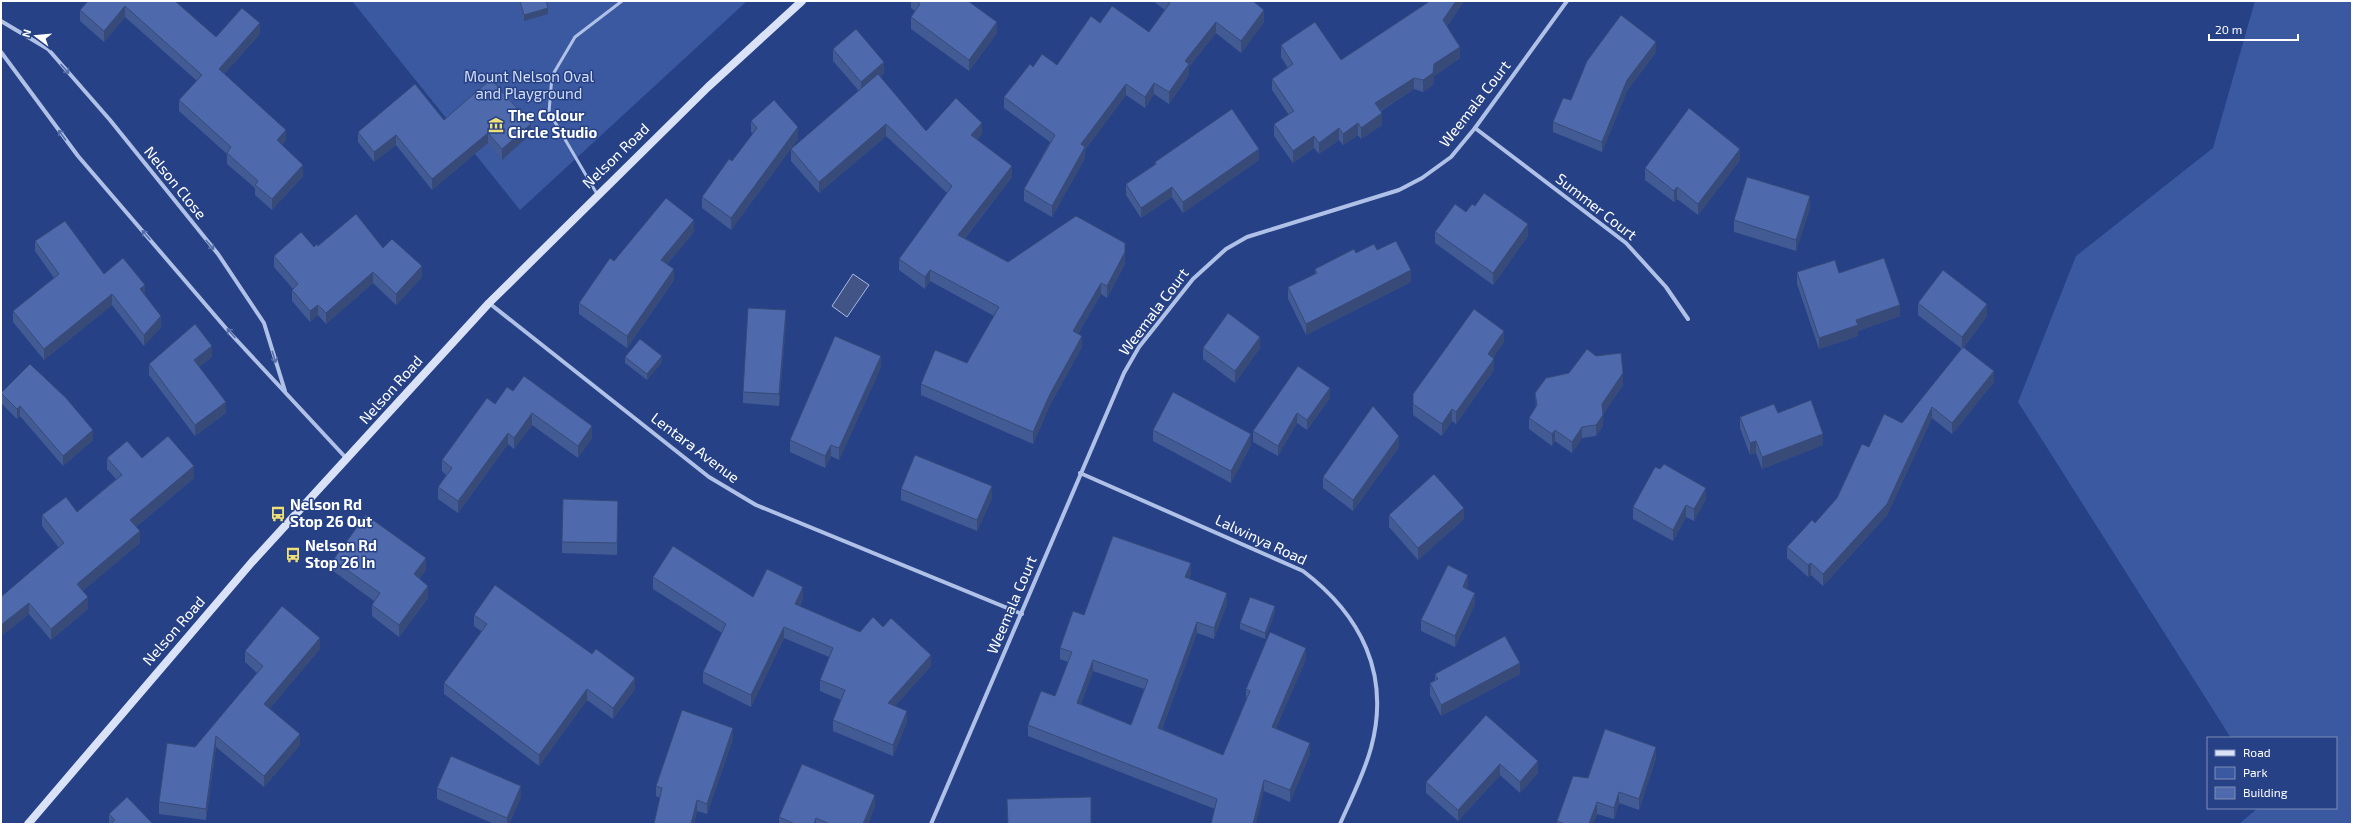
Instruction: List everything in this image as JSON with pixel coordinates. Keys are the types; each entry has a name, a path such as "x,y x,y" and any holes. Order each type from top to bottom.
{"main road":[{"name":"Nelson Road","path":"28,824 247,568 489,303 597,194 708,87 802,1"}],"street":[{"name":"Weemala Court","path":"931,824 1022,614 1111,399 1139,348 1192,279 1207,264 1226,249 1247,237 1399,190 1422,178 1451,156 1475,128 1567,1"},
{"name":"Nelson Close","path":"1,21 48,49 110,120 218,254 264,323 286,393"},
{"name":"Nelson Close","path":"1,52 78,156 230,333 347,460"},
{"name":"Summer Court","path":"1475,128 1626,244 1666,287 1688,319"},
{"name":"Lentara Avenue","path":"489,303 708,477 756,506 1022,614"},
{"name":"Lalwinya Road","path":"1080,473 1303,571 1322,586 1339,603 1366,646 1374,672 1377,699 1371,748 1340,824"}],"lane":[{"path":"597,194 549,112 552,76 575,37 622,1"}],"green space":[{"name":"Mount Nelson Oval and Playground","path":"352,1 747,1 520,210"},
{"path":"2255,1 2352,1 2352,824 2239,824 2257,809 2337,809 2337,737 2230,737 2018,402 2076,256 2213,148"}],"shaded area":[{"path":"853,274 869,285 847,317 832,306"}],"building":[{"path":"88,1 175,1 216,37 242,8 260,23 219,69 286,130 277,140 303,165 272,199 255,185 258,181 227,153 231,147 179,100 202,75 125,6 104,31 80,10"},
{"path":"520,1 546,1 548,8 524,15"},
{"path":"917,1 968,1 997,22 969,60 911,17 920,4"},
{"path":"1167,1 1253,1 1264,10 1241,41 1216,22 1185,61 1189,64 1169,92 1154,83 1145,97 1126,84 1081,144 1085,147 1052,206 1024,189 1055,135 1004,97 1030,64 1033,67 1042,54 1057,65 1091,16 1100,23 1112,6 1149,32 1170,3"},
{"path":"1430,1 1456,1 1443,20 1460,47 1434,64 1433,73 1423,80 1414,78 1375,103 1382,113 1361,128 1358,123 1343,134 1339,128 1319,143 1314,136 1293,151 1274,124 1294,111 1272,79 1293,64 1281,45 1315,22 1341,60"},
{"path":"1621,15 1656,42 1627,80 1602,142 1553,122 1563,98 1571,100 1587,61"},
{"path":"856,29 884,62 861,82 833,49"},
{"path":"878,74 926,131 956,98 982,123 971,135 1012,166 958,235 1008,262 1076,216 1125,243 1125,252 1107,286 1101,283 1073,331 1082,336 1050,394 1033,432 921,384 935,350 967,363 999,307 930,270 925,277 899,259 952,186 886,124 819,182 791,149"},
{"path":"491,79 531,124 502,149 488,133 432,179 396,135 374,152 358,132 415,84 444,120"},
{"path":"774,100 798,127 731,218 702,197 729,159 732,161 757,128 751,121"},
{"path":"1689,108 1740,149 1698,204 1677,187 1674,191 1645,168"},
{"path":"1232,109 1259,149 1183,202 1172,187 1141,208 1126,184 1156,164 1155,162"},
{"path":"1747,177 1810,196 1796,240 1734,220"},
{"path":"1484,193 1528,224 1493,273 1435,232 1455,204 1466,212 1472,204 1475,206"},
{"path":"666,198 694,220 661,260 674,269 627,336 579,303 610,258 614,261"},
{"path":"356,214 383,248 392,239 422,266 396,294 373,272 326,313 318,305 310,311 292,290 298,284 274,256 301,232 314,247 317,244 318,246"},
{"path":"65,221 104,274 123,258 145,285 140,289 161,316 144,335 112,294 44,349 13,311 59,274 35,241"},
{"path":"1396,241 1411,270 1306,324 1288,287 1317,273 1315,269 1354,249 1356,253 1374,244 1377,250"},
{"path":"1884,258 1900,305 1856,320 1858,325 1819,338 1797,272 1835,260 1839,273"},
{"path":"1943,270 1987,304 1962,337 1918,303"},
{"path":"748,308 786,310 779,394 743,392"},
{"path":"1474,309 1504,331 1488,354 1494,359 1456,412 1452,409 1442,424 1413,404 1413,394"},
{"path":"1228,313 1260,337 1235,371 1203,348"},
{"path":"195,324 212,346 194,360 226,402 195,425 149,364"},
{"path":"835,336 881,356 839,448 831,445 825,456 790,440"},
{"path":"640,339 662,356 647,374 625,357"},
{"path":"1963,347 1994,371 1952,423 1932,407 1887,504 1823,574 1811,563 1808,565 1787,547 1812,520 1815,523 1837,498 1862,444 1869,447 1884,414 1902,423"},
{"path":"1587,349 1596,356 1621,353 1623,373 1602,404 1603,415 1596,425 1582,427 1572,442 1555,430 1552,434 1529,418 1537,405 1535,393 1546,378 1569,373"},
{"path":"30,364 66,398 93,430 63,456 20,406 17,409 1,393"},
{"path":"1298,366 1330,388 1307,420 1297,413 1278,446 1253,431"},
{"path":"524,376 592,426 578,446 532,413 514,438 508,433 458,501 438,487 452,468 442,460 487,398 495,404 507,387 513,391"},
{"path":"1173,392 1251,434 1231,471 1153,430"},
{"path":"1811,400 1823,434 1762,457 1756,441 1750,443 1740,417 1774,404 1778,413"},
{"path":"1373,406 1399,436 1353,500 1323,477"},
{"path":"168,436 194,466 130,520 140,531 77,584 88,597 51,629 29,603 1,625 1,597 64,543 42,515 66,497 77,512 122,475 107,458 127,441 142,458"},
{"path":"915,455 992,486 977,520 901,489"},
{"path":"1664,464 1706,488 1694,509 1686,505 1673,530 1633,507 1655,467 1660,469"},
{"path":"1434,474 1464,508 1418,548 1389,515"},
{"path":"563,499 618,501 617,543 562,542"},
{"path":"366,515 426,558 414,574 428,586 399,625 372,605 380,593 333,560"},
{"path":"1113,536 1191,563 1185,577 1227,593 1214,628 1197,622 1158,728 1223,755 1250,691 1246,689 1270,632 1306,648 1272,727 1310,743 1290,790 1264,780 1253,824 1211,824 1217,799 1028,725 1041,691 1055,696 1072,652 1060,648 1073,611 1084,615","holes":["1093,660 1148,680 1131,725 1077,703"]},
{"path":"673,546 753,597 767,569 803,587 795,604 860,632 873,617 883,627 891,618 931,655 888,703 907,711 893,745 833,720 845,690 820,680 833,648 784,627 751,695 703,672 726,624 653,577"},
{"path":"1448,565 1468,575 1463,587 1475,593 1455,636 1421,620"},
{"path":"495,585 592,654 596,649 635,678 613,708 587,689 539,755 444,683 487,624 474,615"},
{"path":"1250,597 1275,606 1265,633 1240,623"},
{"path":"282,606 320,638 264,704 300,734 264,776 216,736 206,809 159,802 167,743 195,747 263,666 245,651"},
{"path":"1505,636 1520,663 1441,705 1430,683 1438,679 1435,674"},
{"path":"682,710 733,728 707,804 697,800 691,824 654,824 662,788 656,786"},
{"path":"1486,715 1538,761 1520,782 1500,764 1458,810 1426,782"},
{"path":"1605,729 1656,747 1639,799 1619,792 1614,808 1597,802 1589,824 1565,824 1557,821 1573,776 1588,778"},
{"path":"451,756 521,786 507,818 437,788"},
{"path":"802,764 875,795 863,824 830,824 816,818 814,824 795,824 779,817"},
{"path":"127,797 153,824 111,824 115,820 109,814"},
{"path":"1091,797 1091,824 1008,824 1007,799"}],"place":[{"name":"The Colour Circle Studio","path":"496,125"},
{"name":"Nelson Rd Stop 26 Out","path":"278,514"},
{"name":"Nelson Rd Stop 26 In","path":"293,555"}]}
